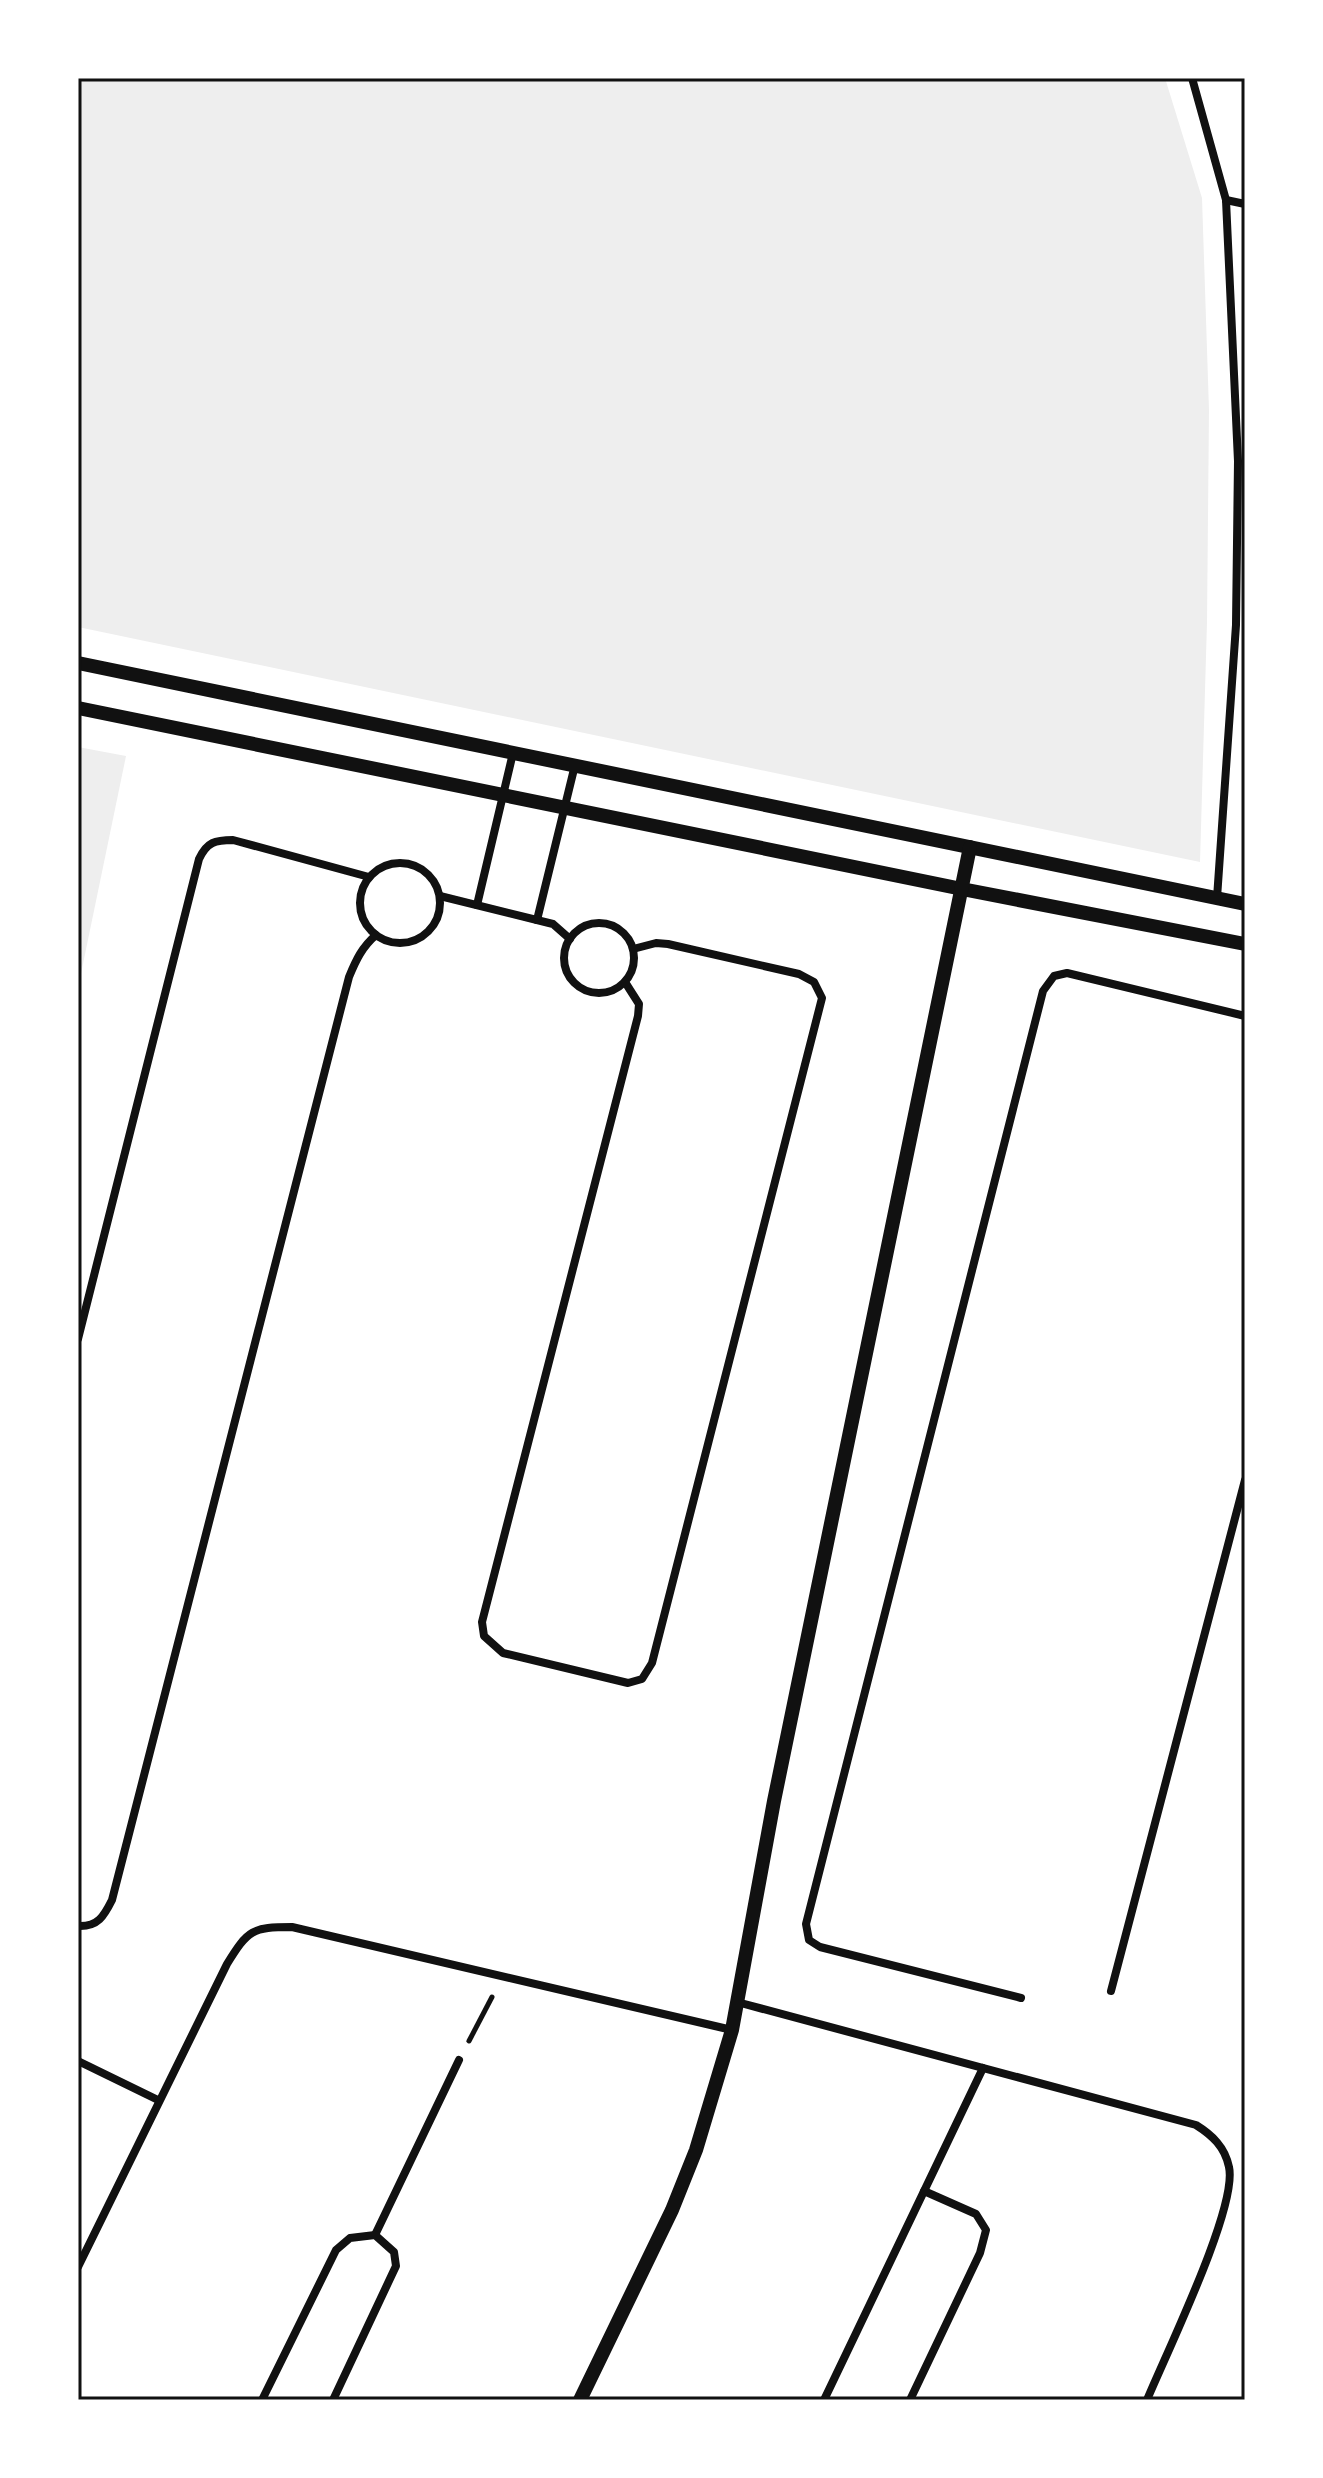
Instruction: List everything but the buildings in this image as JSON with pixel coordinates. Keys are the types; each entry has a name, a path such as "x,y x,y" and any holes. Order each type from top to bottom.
{"street":[{"path":"1192,78 1226,200 1238,461 1240,626 1217,898"},
{"path":"1226,200 1245,204"},
{"path":"78,663 1245,904"},
{"path":"78,708 1245,944"},
{"path":"477,905 513,753"},
{"path":"537,920 575,765"},
{"path":"78,1339 204,848 218,840 233,840 369,877"},
{"path":"580,2400 672,2210 696,2150 732,2030 774,1801 970,847"},
{"path":"391,864 417,866 435,884 440,896 435,922 415,940 402,943 376,935 361,914 360,901 369,877 379,868 391,864"},
{"path":"440,896 553,924 570,939"},
{"path":"610,924 628,938 633,949 634,960 625,982 616,989 594,993 574,983 567,973 565,961 570,939 587,925 610,924"},
{"path":"78,1926 92,1926 99,1921 112,1900 349,977 366,944 376,935"},
{"path":"625,982 639,1004 638,1016 482,1622 484,1636 503,1653 628,1683 642,1679 652,1663 822,998 814,982 799,974 668,944 656,943 633,949"},
{"path":"1021,1998 820,1947 809,1940 806,1924 1043,991 1054,976 1067,973 1245,1016"},
{"path":"1111,1991 1245,1480"},
{"path":"78,2267 227,1964 245,1936 266,1927 292,1927 732,2030"},
{"path":"737,2002 1196,2125 1212,2135 1229,2167 1230,2186 1222,2219 1147,2400"},
{"path":"375,2235 459,2060"},
{"path":"78,2061 158,2100"},
{"path":"824,2400 983,2068"},
{"path":"910,2400 980,2253 986,2230 976,2214 924,2191"},
{"path":"262,2400 336,2250 350,2238 375,2235 394,2252 396,2266 333,2400"}],"path":[{"path":"459,2060 502,1978"}],"shaded area":[{"path":"78,78 1165,78 1202,198 1209,410 1200,862 78,627"},
{"path":"78,747 126,756 78,988"}]}
